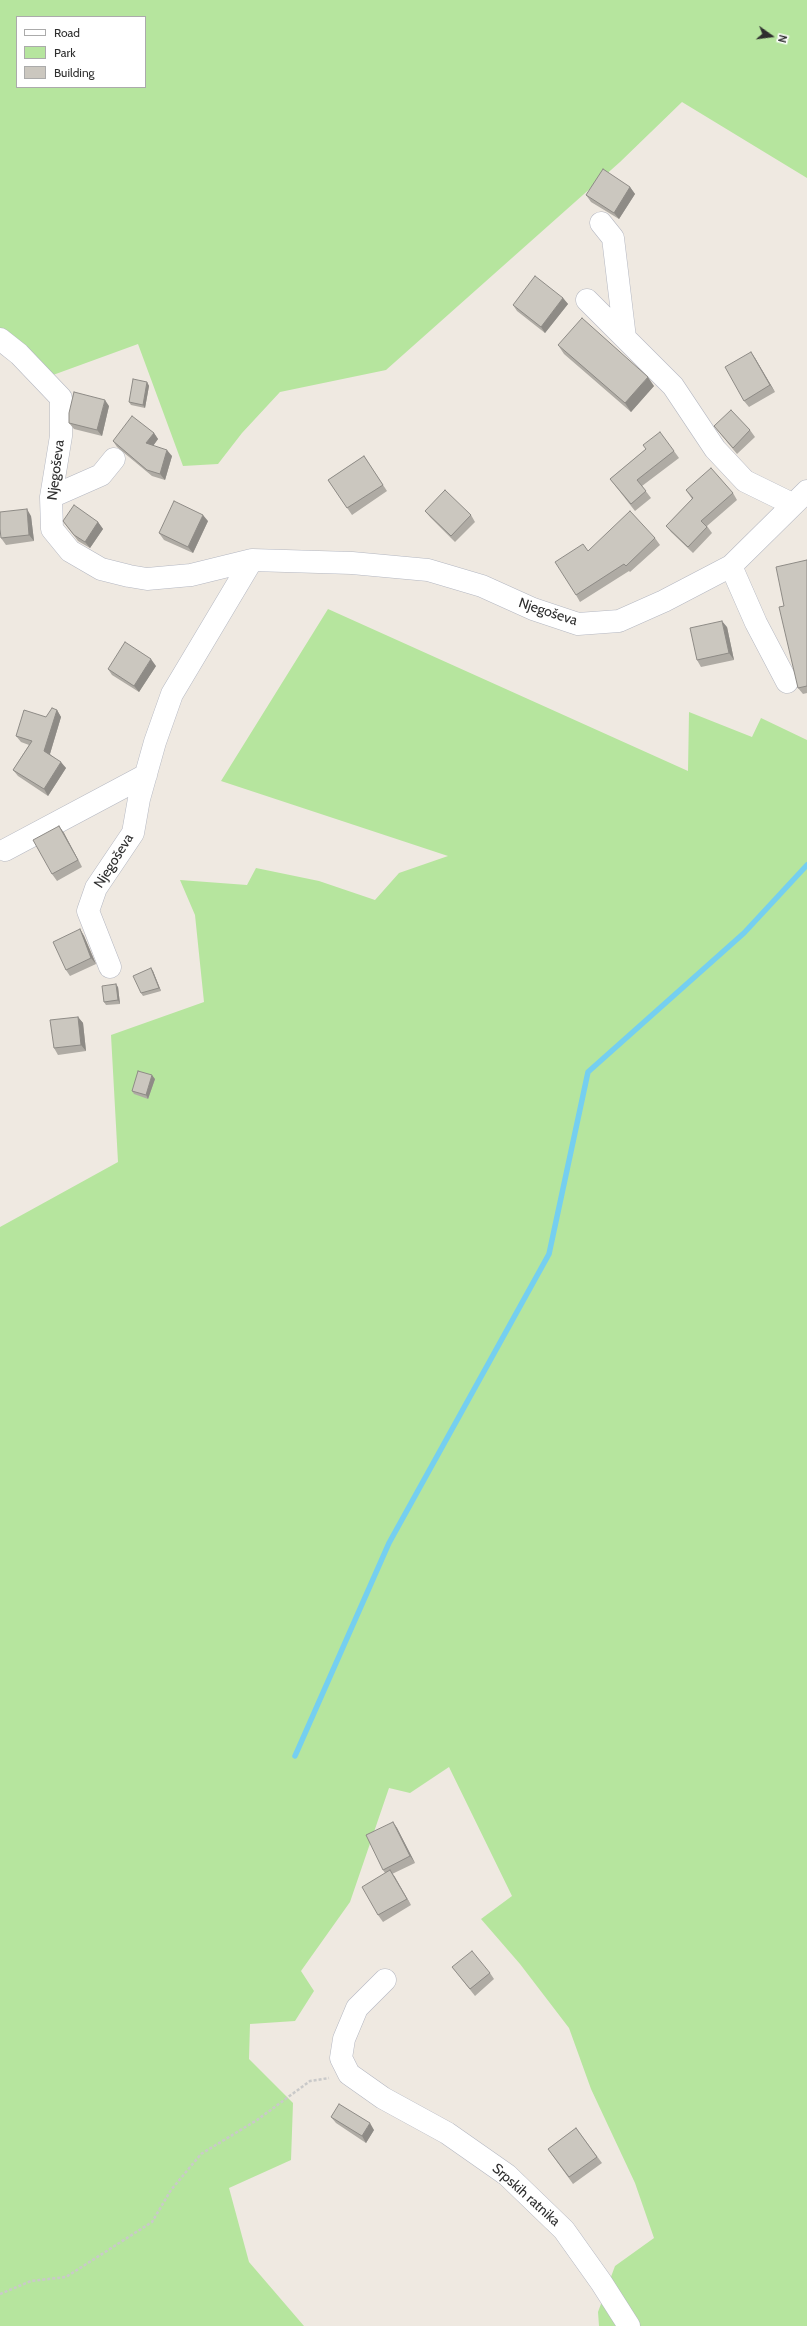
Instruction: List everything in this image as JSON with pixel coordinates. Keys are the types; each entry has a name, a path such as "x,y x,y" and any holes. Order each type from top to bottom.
{"street":[{"path":"601,223 613,238 625,338"},
{"path":"587,300 673,386 715,449 745,481 799,498"},
{"name":"Njegoševa","path":"0,339 19,354 61,398 61,436 51,497 52,529 70,551 101,570 147,579 191,575 252,560 352,563 428,570 482,586 533,609 578,624 619,621 664,601 731,566 799,498"},
{"path":"51,497 101,475 114,459"},
{"name":"Njegoševa","path":"110,967 88,911 96,888 134,833 154,742 172,694 252,560"},
{"path":"731,566 756,623 787,682"},
{"path":"5,850 146,775"},
{"path":"349,2074 341,2058 344,2039 357,2008 385,1980"},
{"name":"Srpskih ratnika","path":"349,2074 383,2098 447,2133 507,2174 564,2230 601,2282 629,2326"}],"path":[{"path":"0,2294 30,2281 66,2277 152,2222 171,2190 201,2154 257,2120 310,2081 349,2074"}],"green space":[{"path":"0,0 807,0 807,178 682,102 620,162 386,370 280,392 242,433 218,464 183,466 138,344 53,375 0,330"},
{"path":"328,609 688,771 689,712 752,737 761,718 807,740 807,2326 599,2326 598,2312 615,2266 654,2238 635,2183 591,2089 569,2028 520,1964 481,1919 512,1896 449,1767 410,1793 389,1788 350,1902 301,1971 314,1991 295,2021 250,2024 249,2059 293,2103 291,2160 229,2188 249,2262 304,2326 0,2326 0,1227 118,1162 111,1035 204,1002 195,915 180,880 247,885 256,868 319,881 375,900 399,873 448,856 221,781"}],"building":[{"path":"603,169 630,187 614,213 586,195"},
{"path":"535,276 563,298 541,327 513,305"},
{"path":"582,318 648,377 625,403 558,345"},
{"path":"751,352 770,385 744,401 725,367"},
{"path":"133,379 147,382 143,405 129,402"},
{"path":"74,392 105,400 97,430 69,423 69,413"},
{"path":"731,410 750,430 733,448 714,426"},
{"path":"132,416 154,433 146,443 167,450 160,474 147,470 113,441"},
{"path":"660,432 674,451 637,480 646,491 631,504 610,479 646,449 643,445"},
{"path":"364,456 383,485 347,508 328,480"},
{"path":"711,468 733,493 701,521 707,527 688,547 666,526 693,498 686,490"},
{"path":"445,490 471,515 451,536 425,511"},
{"path":"174,501 203,515 188,547 159,533"},
{"path":"74,505 98,522 85,542 74,535 63,521"},
{"path":"27,509 29,535 1,538 0,512"},
{"path":"630,511 655,538 626,566 624,564 576,595 555,562 583,544 588,551"},
{"path":"807,560 807,686 798,688 779,607 784,606 776,567"},
{"path":"722,621 729,653 697,660 690,628"},
{"path":"125,642 151,659 134,686 108,669"},
{"path":"52,708 57,710 44,751 61,762 44,789 13,770 32,741 16,736 24,710 46,717"},
{"path":"59,826 78,860 52,874 33,840"},
{"path":"80,929 91,958 66,970 53,942"},
{"path":"151,968 159,988 141,993 133,976"},
{"path":"116,984 118,1000 104,1002 102,986"},
{"path":"78,1017 81,1045 54,1048 50,1020"},
{"path":"138,1071 152,1075 146,1095 132,1091"},
{"path":"393,1822 410,1856 383,1870 366,1835"},
{"path":"390,1870 407,1899 378,1915 362,1887"},
{"path":"472,1951 490,1973 470,1989 452,1967"},
{"path":"339,2104 370,2123 362,2136 331,2117"},
{"path":"576,2128 597,2157 569,2177 548,2149"}],"waterway":[{"path":"295,1756 389,1543 549,1254 588,1072 744,933 807,865"}]}
